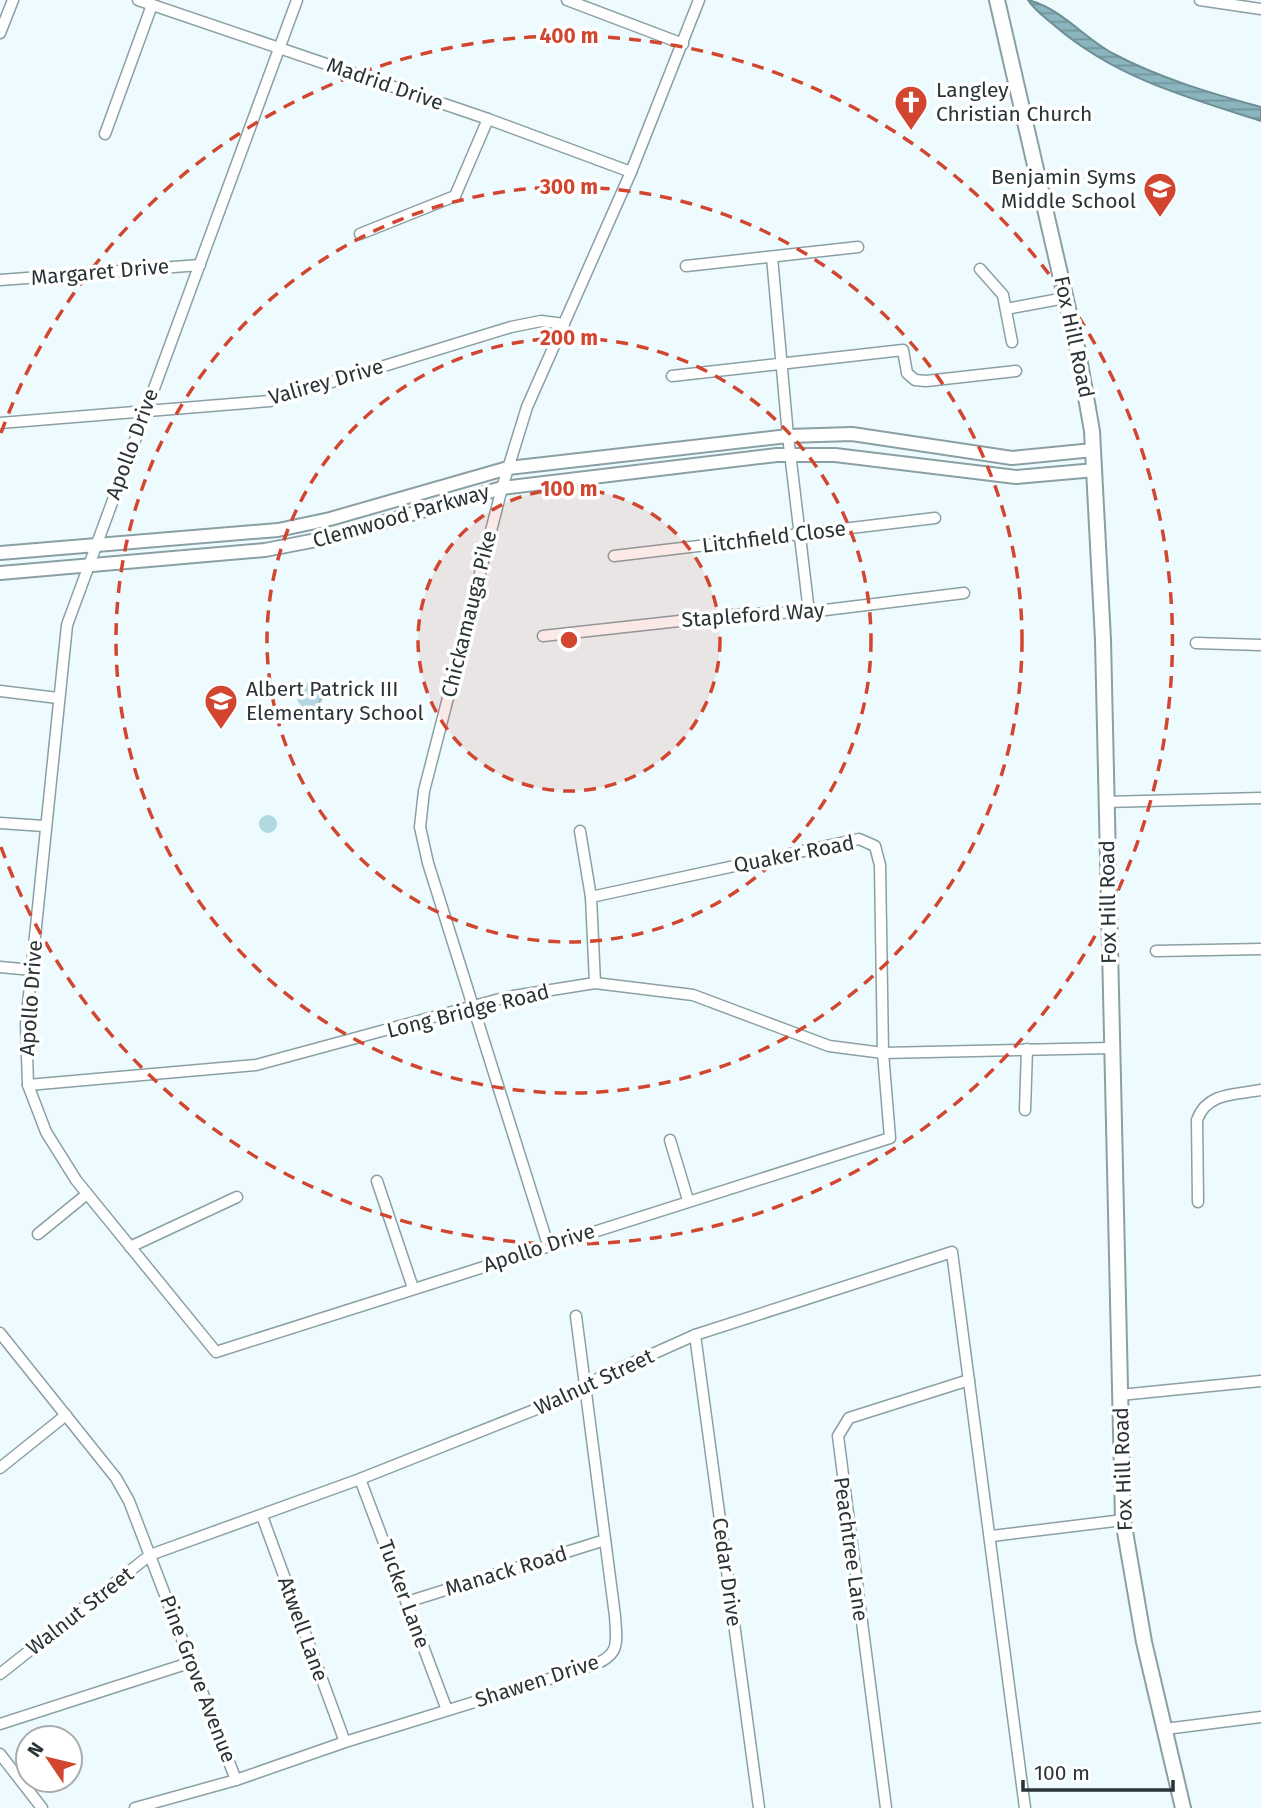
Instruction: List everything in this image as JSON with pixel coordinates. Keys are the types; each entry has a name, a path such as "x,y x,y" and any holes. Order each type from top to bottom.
{"main road":[{"name":"Fox Hill Road","path":"997,0 1089,408 1095,470 1123,1520 1141,1630 1183,1808"}],"street":[{"path":"0,33 13,0"},
{"name":"Madrid Drive","path":"138,0 488,119 631,172"},
{"name":"Apollo Drive","path":"297,0 66,625 26,1024 29,1085 46,1132 87,1194 216,1352 890,1138 883,1053"},
{"path":"566,0 682,44"},
{"name":"Chickamauga Pike","path":"548,1245 420,827 424,791 502,488 527,407 631,172 699,0"},
{"path":"1201,0 1261,9"},
{"path":"105,134 152,5"},
{"path":"360,234 455,196 488,119"},
{"path":"686,266 858,247"},
{"path":"772,257 788,436 809,612"},
{"name":"Margaret Drive","path":"0,280 200,265"},
{"path":"980,269 1003,295 1012,342"},
{"path":"1006,309 1065,298"},
{"name":"Valirey Drive","path":"0,423 270,401 510,327 541,321 564,324"},
{"path":"672,376 902,350 907,373 921,382 1016,370"},
{"name":"Clemwood Parkway","path":"0,553 278,530 330,519 508,468 788,436 852,434 1013,458 1093,450"},
{"name":"Clemwood Parkway","path":"0,573 230,554 305,544 502,488 790,455 835,455 1016,477 1095,470"},
{"name":"Litchfield Close","path":"614,555 935,518"},
{"name":"Stapleford Way","path":"542,636 743,614 809,612 964,593"},
{"path":"1196,643 1261,645"},
{"path":"0,691 58,698"},
{"path":"1105,802 1261,798"},
{"path":"0,823 44,826"},
{"path":"580,831 591,897 596,983"},
{"name":"Quaker Road","path":"591,897 859,839 868,842 875,846 880,865 883,1053"},
{"path":"1156,951 1261,949"},
{"path":"0,967 32,970"},
{"name":"Long Bridge Road","path":"29,1085 256,1065 507,997 596,983 693,995 829,1046 883,1053 1111,1048"},
{"path":"1025,1110 1027,1049"},
{"path":"1198,1202 1197,1120 1201,1107 1212,1098 1261,1090"},
{"path":"670,1140 688,1200"},
{"path":"377,1181 413,1288"},
{"path":"38,1234 87,1194"},
{"path":"130,1247 237,1196"},
{"name":"Walnut Street","path":"0,1674 150,1555 360,1479 587,1389 599,1378 695,1335 952,1252 992,1536"},
{"name":"Shawen Drive","path":"135,1808 236,1780 345,1742 591,1666 606,1660 613,1653 617,1644 615,1616 576,1316"},
{"name":"Pine Grove Avenue","path":"0,1333 66,1415 129,1501 236,1780"},
{"name":"Cedar Drive","path":"695,1335 759,1808"},
{"name":"Peachtree Lane","path":"886,1808 838,1436 849,1419 969,1380"},
{"path":"1120,1395 1261,1381"},
{"path":"0,1468 66,1415"},
{"name":"Tucker Lane","path":"360,1479 447,1710"},
{"name":"Atwell Lane","path":"262,1516 345,1742"},
{"path":"1025,1808 992,1536 1123,1520"},
{"name":"Manack Road","path":"407,1602 605,1540"},
{"path":"0,1724 192,1662"},
{"path":"1165,1729 1261,1717"},
{"path":"0,1754 43,1808"}],"green space":[{"path":"310,683 319,687 323,696 319,705 310,709 301,705 297,696 301,687"},
{"path":"268,815 274,818 277,824 274,830 268,833 262,830 259,824 262,818"}],"shaded area":[{"path":"1028,0 1051,10 1103,48 1131,63 1186,85 1261,107 1261,121 1179,94 1127,73 1078,44"}],"place":[{"name":"Langley Christian Church","path":"911,132"},
{"name":"Benjamin Syms Middle School","path":"1160,219"},
{"name":"Albert Patrick III Elementary School","path":"221,731"}]}
